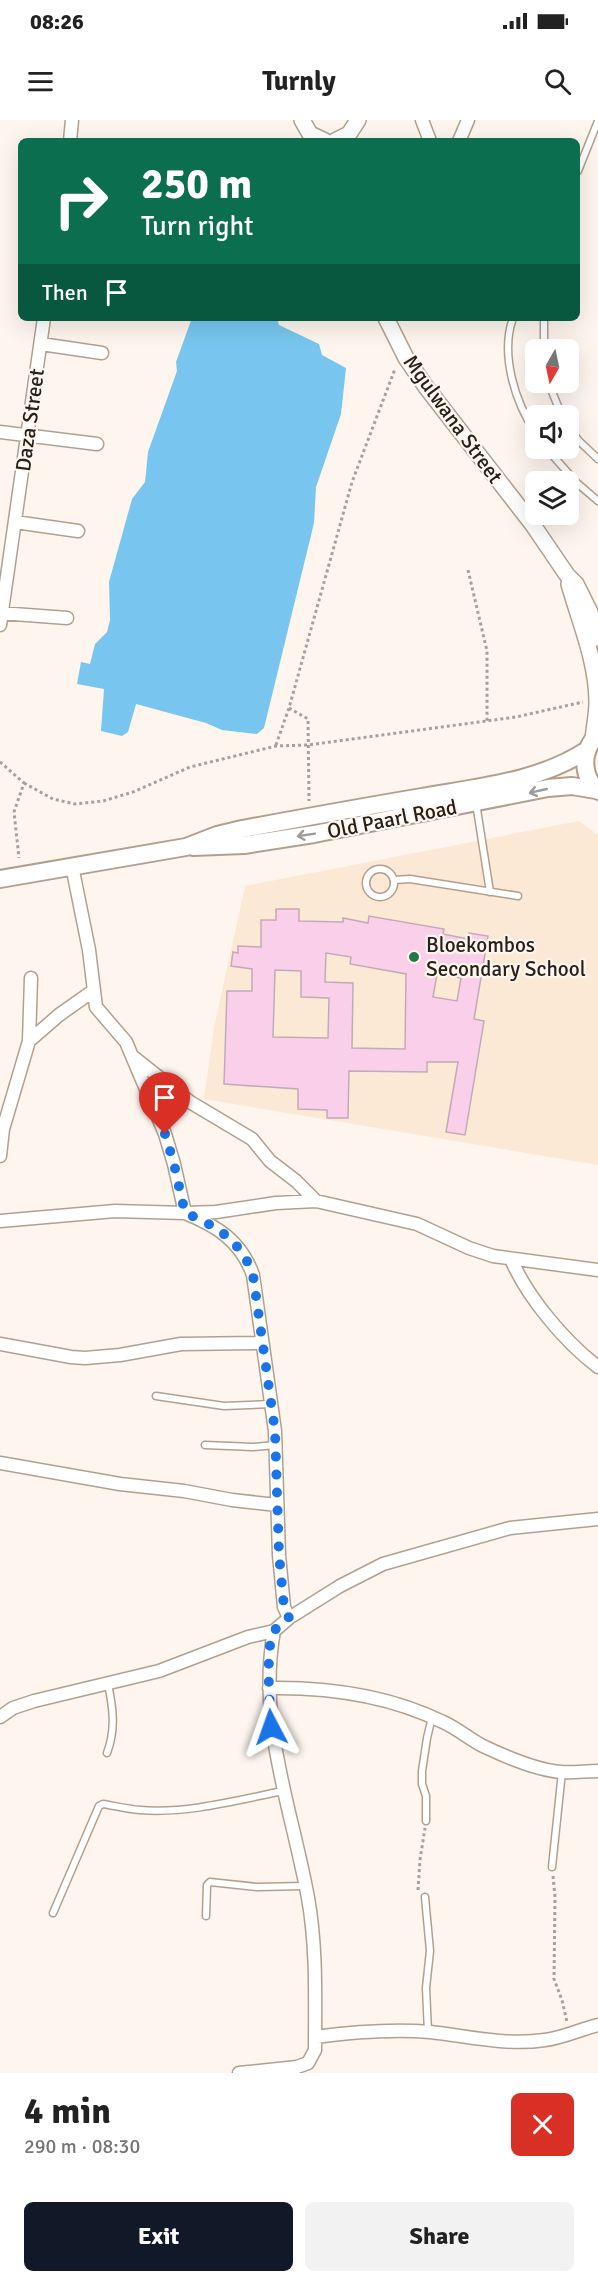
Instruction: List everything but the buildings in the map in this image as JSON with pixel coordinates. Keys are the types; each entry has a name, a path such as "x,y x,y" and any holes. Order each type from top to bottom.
{"main road":[{"name":"Old Paarl Road","path":"592,741 586,771 597,791"},
{"name":"Old Paarl Road","path":"475,796 570,762 592,741"},
{"name":"Old Paarl Road","path":"0,879 186,847 217,835 242,829 548,788 572,786 597,791"}],"street":[{"path":"70,138 72,120"},
{"path":"301,120 307,130 317,138"},
{"path":"346,138 358,120"},
{"path":"422,120 429,138"},
{"path":"460,138 468,120"},
{"name":"Daza Street","path":"1,617 44,321"},
{"name":"Mgulwana Street","path":"388,321 406,358 426,387 533,525 584,597 598,638"},
{"path":"41,344 102,354"},
{"path":"0,432 97,444"},
{"path":"15,522 78,531"},
{"name":"Mgulwana Street","path":"567,575 586,638 594,677 597,700 592,741"},
{"path":"1,617 67,618"},
{"path":"72,867 89,950 96,1007 126,1042 165,1134 185,1213"},
{"path":"0,1156 3,1129 29,1041 31,978"},
{"path":"29,1041 59,1015 93,991"},
{"path":"131,1055 190,1102 252,1139 270,1161 296,1181 316,1201"},
{"path":"0,1221 115,1211 185,1213 316,1201 417,1224 493,1256 598,1270"},
{"path":"185,1213 220,1230 236,1243 248,1260 253,1275 276,1445 277,1505 284,1607 289,1618"},
{"path":"511,1259 525,1286 551,1319 583,1356 598,1367"},
{"path":"0,1344 85,1358 120,1355 182,1344 262,1343"},
{"path":"0,1463 120,1484 277,1505"},
{"path":"0,1717 13,1708 34,1701 159,1671 248,1637 274,1632 289,1618 340,1586 383,1564 510,1528 598,1519"},
{"path":"238,2073 297,2067 308,2063 313,2056 315,2037 313,1934 271,1727 270,1651 274,1632"},
{"path":"269,1688 295,1687 360,1695 410,1708 444,1722 482,1745 522,1761 562,1772 598,1771"},
{"path":"315,2037 350,2033 429,2032 490,2041 527,2041 546,2040 598,2025"}],"lane":[{"path":"580,166 598,121"},
{"path":"512,321 508,349 510,368 525,417"},
{"path":"544,321 544,339"},
{"path":"579,440 598,459"},
{"path":"556,459 577,483 598,501"},
{"path":"475,796 490,892"},
{"path":"376,869 387,871 394,880 392,891 384,897 373,896 366,887 367,876 376,869"},
{"path":"394,880 410,879 518,896"},
{"path":"156,1396 224,1406 271,1404"},
{"path":"206,1445 252,1447 276,1445"},
{"path":"107,1753 114,1727 108,1683"},
{"path":"426,1821 426,1796 422,1784 422,1771 432,1717"},
{"path":"552,1867 562,1772"},
{"path":"53,1913 99,1806 103,1804 141,1810 166,1810 283,1791"},
{"path":"206,1917 207,1886 210,1882 257,1887 305,1886"},
{"path":"425,1897 430,1951 426,1989 429,2032"}],"path":[{"path":"276,746 289,708 352,482 396,367"},
{"path":"468,570 487,651 487,721"},
{"path":"0,762 24,783 53,799 75,804 103,801 133,792 190,767 276,746 308,745 516,717 580,702 590,702"},
{"path":"289,708 308,719 309,806"},
{"path":"19,858 14,812 24,783"},
{"path":"425,1897 418,1890 426,1821"},
{"path":"552,1867 555,1897 554,1979 570,2033"}],"shaded area":[{"name":"Bloekombos Secondary School","path":"579,821 598,835 598,1165 204,1099 214,1028 245,886"}],"water":[{"path":"191,321 278,321 279,325 319,344 322,355 346,368 341,414 316,487 314,523 264,728 257,734 222,730 206,723 136,704 128,732 122,736 101,731 104,689 77,684 81,662 90,664 95,644 107,632 110,620 109,582 132,499 145,482 148,452 177,371 176,362"}],"place":[{"name":"Bloekombos Secondary School","path":"414,957"}],"route":[{"path":"165,1134 185,1213 205,1221 236,1243 248,1260 253,1275 275,1431 279,1555 284,1607 289,1618 274,1632 270,1651 268,1693 271,1727"}]}
